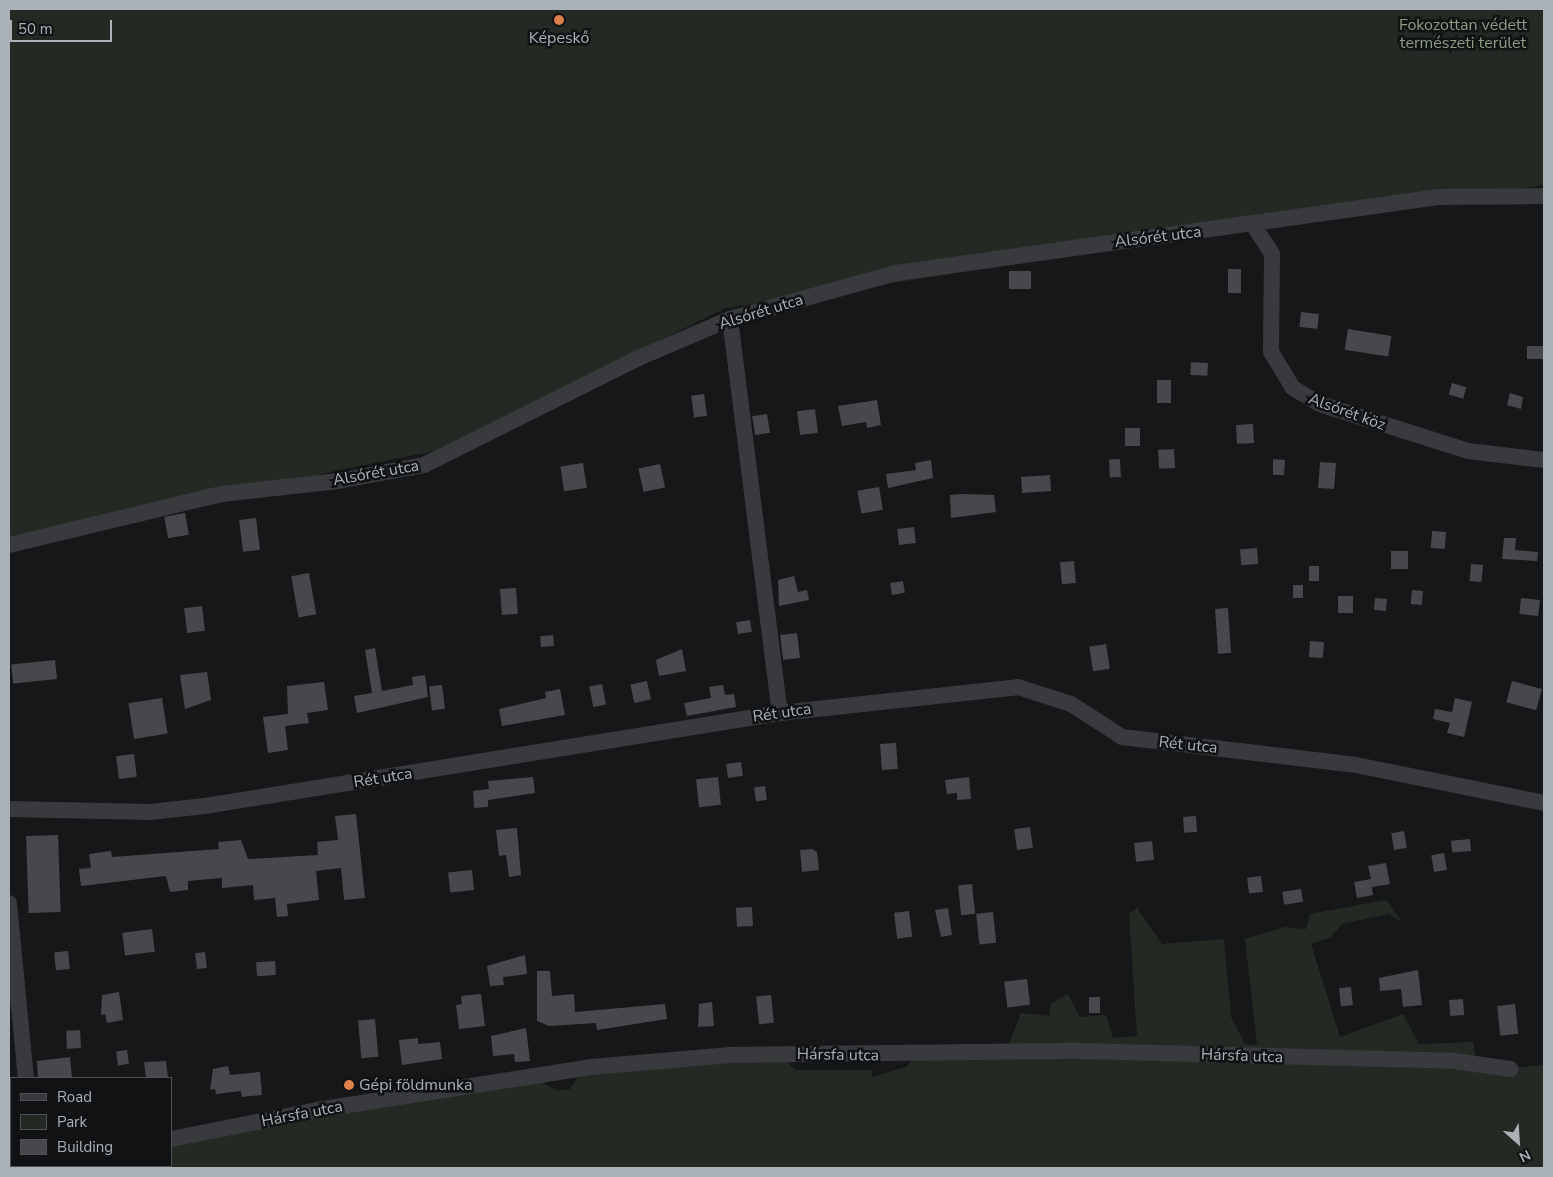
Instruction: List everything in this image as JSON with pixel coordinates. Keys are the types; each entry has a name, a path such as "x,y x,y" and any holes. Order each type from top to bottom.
{"street":[{"name":"Alsórét utca","path":"9,545 222,494 338,481 424,465 641,357 730,319 896,273 1254,226 1330,210 1439,197 1544,196"},
{"name":"Alsórét köz","path":"1254,226 1272,254 1271,352 1293,388 1320,404 1458,448 1516,460 1544,460"},
{"path":"730,319 780,712"},
{"name":"Rét utca","path":"9,809 150,812 205,806 780,712 1018,687 1071,704 1122,737 1356,765 1544,803"},
{"path":"9,904 26,1077"},
{"name":"Hársfa utca","path":"172,1139 325,1109 591,1067 730,1055 1081,1050 1454,1061 1510,1069"}],"green space":[{"name":"Fokozottan védett természeti terület","path":"9,9 1544,9 1544,185 726,308 434,451 9,538"},
{"path":"1387,900 1402,922 1388,914 1342,924 1331,937 1311,944 1340,1037 1403,1014 1419,1044 1473,1042 1479,1071 1544,1065 1544,1168 114,1168 172,1167 172,1142 540,1081 558,1091 570,1089 582,1071 780,1054 795,1070 873,1070 871,1077 906,1067 915,1056 1005,1054 1021,1013 1050,1016 1050,1004 1068,994 1080,1017 1106,1015 1113,1038 1137,1036 1129,914 1137,908 1162,944 1224,939 1231,1017 1245,1044 1257,1045 1245,939 1285,927 1306,929 1310,914"}],"building":[{"path":"1228,269 1241,269 1241,293 1228,293"},
{"path":"1009,271 1031,271 1031,289 1009,289"},
{"path":"1301,312 1319,314 1317,329 1299,327"},
{"path":"1348,329 1391,336 1388,357 1345,350"},
{"path":"1527,346 1544,346 1544,359 1527,359"},
{"path":"1191,362 1208,363 1207,376 1190,375"},
{"path":"1157,380 1171,380 1171,403 1157,403"},
{"path":"1452,383 1466,387 1463,399 1449,395"},
{"path":"1510,393 1523,397 1521,409 1507,405"},
{"path":"704,394 707,416 694,418 691,396"},
{"path":"877,400 881,425 867,428 866,422 842,426 838,406"},
{"path":"815,409 818,433 800,435 797,411"},
{"path":"767,414 770,433 755,435 752,416"},
{"path":"1253,424 1254,443 1237,444 1236,425"},
{"path":"1125,428 1140,428 1140,446 1125,446"},
{"path":"1174,449 1175,468 1159,469 1158,450"},
{"path":"1120,459 1121,477 1110,478 1109,460"},
{"path":"1273,459 1285,460 1284,475 1273,475"},
{"path":"931,460 933,478 888,488 886,474 916,470 915,463"},
{"path":"1320,462 1336,463 1334,489 1318,488"},
{"path":"583,463 587,488 564,491 560,467"},
{"path":"660,464 665,487 643,492 638,469"},
{"path":"1050,475 1051,491 1022,493 1021,477"},
{"path":"879,487 883,510 861,513 857,491"},
{"path":"950,495 994,495 996,512 951,518"},
{"path":"185,513 189,535 168,538 164,517"},
{"path":"256,518 260,550 243,552 239,520"},
{"path":"914,527 916,543 899,545 897,529"},
{"path":"1432,531 1446,532 1445,549 1431,548"},
{"path":"1504,538 1516,538 1515,550 1538,552 1537,561 1502,559"},
{"path":"1257,548 1258,564 1241,565 1240,549"},
{"path":"1391,551 1408,551 1408,569 1391,569"},
{"path":"1074,561 1076,583 1062,584 1060,562"},
{"path":"1471,564 1483,565 1481,582 1470,581"},
{"path":"1309,566 1319,566 1319,581 1309,581"},
{"path":"309,573 316,614 299,617 291,576"},
{"path":"794,576 798,592 807,590 809,600 779,606 778,580"},
{"path":"903,581 905,593 892,595 890,583"},
{"path":"1293,585 1303,585 1303,598 1293,598"},
{"path":"516,588 518,614 502,615 500,589"},
{"path":"1412,590 1423,591 1422,605 1411,604"},
{"path":"1338,596 1353,596 1353,613 1338,613"},
{"path":"1375,598 1387,599 1386,611 1374,610"},
{"path":"1521,598 1540,600 1538,616 1519,614"},
{"path":"202,606 205,631 187,633 184,608"},
{"path":"1228,608 1231,653 1218,654 1215,609"},
{"path":"750,620 752,632 738,634 736,622"},
{"path":"797,633 800,658 783,660 780,635"},
{"path":"553,635 554,646 541,647 540,636"},
{"path":"1310,641 1324,642 1323,658 1309,657"},
{"path":"1106,644 1110,669 1093,671 1089,647"},
{"path":"375,648 382,691 413,685 412,677 425,675 428,697 357,713 354,696 372,693 365,650"},
{"path":"682,649 686,671 659,676 656,660"},
{"path":"55,660 57,679 13,683 11,665"},
{"path":"207,672 211,700 185,709 180,675"},
{"path":"647,681 651,700 634,703 630,685"},
{"path":"1512,681 1542,689 1536,710 1506,702"},
{"path":"324,682 328,710 307,713 309,723 285,726 288,750 268,753 263,717 288,714 287,686"},
{"path":"602,684 606,705 593,707 589,686"},
{"path":"442,685 445,709 432,710 429,687"},
{"path":"723,685 725,695 734,694 736,707 687,716 684,703 711,698 709,687"},
{"path":"560,689 565,715 502,726 499,709 546,698 545,692"},
{"path":"162,698 168,734 134,739 128,703"},
{"path":"1455,698 1472,702 1464,737 1447,733 1450,723 1433,719 1435,709 1452,712"},
{"path":"896,743 898,769 882,770 880,744"},
{"path":"134,754 137,777 119,779 116,756"},
{"path":"741,762 743,776 728,778 726,764"},
{"path":"533,777 535,793 488,800 488,807 474,808 473,791 489,789 488,781"},
{"path":"718,777 721,805 699,807 696,779"},
{"path":"969,777 971,799 957,800 957,793 947,794 945,780"},
{"path":"765,786 767,800 756,801 754,788"},
{"path":"356,814 365,898 344,900 341,868 316,871 319,900 287,904 288,916 277,917 275,898 254,900 253,885 222,888 222,878 188,881 188,890 170,892 166,876 81,886 79,869 91,868 89,854 111,851 112,857 219,849 218,842 241,840 248,859 318,855 317,842 338,840 335,816"},
{"path":"1196,816 1197,832 1184,833 1183,817"},
{"path":"1030,827 1033,848 1017,850 1014,829"},
{"path":"517,828 521,875 509,877 506,855 499,856 496,830"},
{"path":"1404,831 1407,848 1394,850 1391,833"},
{"path":"58,835 61,912 29,913 26,836"},
{"path":"1470,839 1471,851 1452,853 1451,841"},
{"path":"1152,841 1154,860 1136,862 1134,843"},
{"path":"812,849 817,852 819,870 802,872 800,850"},
{"path":"1444,853 1447,870 1434,872 1431,855"},
{"path":"1386,863 1390,884 1372,887 1371,882 1373,895 1357,898 1354,882 1371,879 1368,866"},
{"path":"472,870 474,890 450,892 448,873"},
{"path":"1261,876 1263,892 1249,894 1247,878"},
{"path":"972,884 975,914 961,915 958,885"},
{"path":"1301,889 1303,902 1284,905 1282,892"},
{"path":"752,907 753,926 737,927 736,908"},
{"path":"948,908 952,935 941,937 935,910"},
{"path":"909,911 912,937 897,939 894,913"},
{"path":"993,912 996,943 979,945 976,914"},
{"path":"152,929 155,952 125,955 122,933"},
{"path":"68,951 70,969 56,970 54,952"},
{"path":"205,952 207,968 197,969 195,953"},
{"path":"525,955 527,974 503,977 504,985 490,986 487,966"},
{"path":"275,961 276,975 257,976 256,962"},
{"path":"1418,970 1422,1005 1403,1007 1401,989 1380,991 1379,978"},
{"path":"537,971 550,971 552,996 574,994 575,1012 665,1004 667,1019 597,1030 596,1023 549,1026 537,1021"},
{"path":"1027,979 1030,1005 1007,1008 1004,982"},
{"path":"1351,987 1353,1005 1341,1006 1339,988"},
{"path":"119,992 123,1020 107,1023 105,1014 101,1015 102,995"},
{"path":"481,994 485,1026 459,1029 456,1005 462,1004 461,996"},
{"path":"771,995 774,1023 759,1024 756,997"},
{"path":"1089,997 1100,997 1100,1013 1089,1013"},
{"path":"1463,999 1464,1015 1450,1016 1449,1000"},
{"path":"712,1002 714,1026 698,1027 699,1004"},
{"path":"1515,1004 1518,1034 1500,1036 1497,1006"},
{"path":"375,1019 378,1057 361,1058 358,1020"},
{"path":"526,1028 530,1061 515,1062 514,1054 493,1056 491,1036"},
{"path":"80,1030 81,1048 67,1049 66,1031"},
{"path":"418,1038 418,1044 440,1042 442,1059 402,1065 399,1040"},
{"path":"127,1050 129,1064 118,1065 116,1052"},
{"path":"70,1057 72,1077 38,1077 37,1061"},
{"path":"166,1061 168,1077 146,1077 144,1062"},
{"path":"228,1066 230,1075 260,1072 262,1095 242,1097 241,1091 216,1094 215,1089 210,1090 213,1069"}],"place":[{"name":"Képeskő","path":"559,20"},
{"name":"Gépi földmunka","path":"349,1085"}]}
